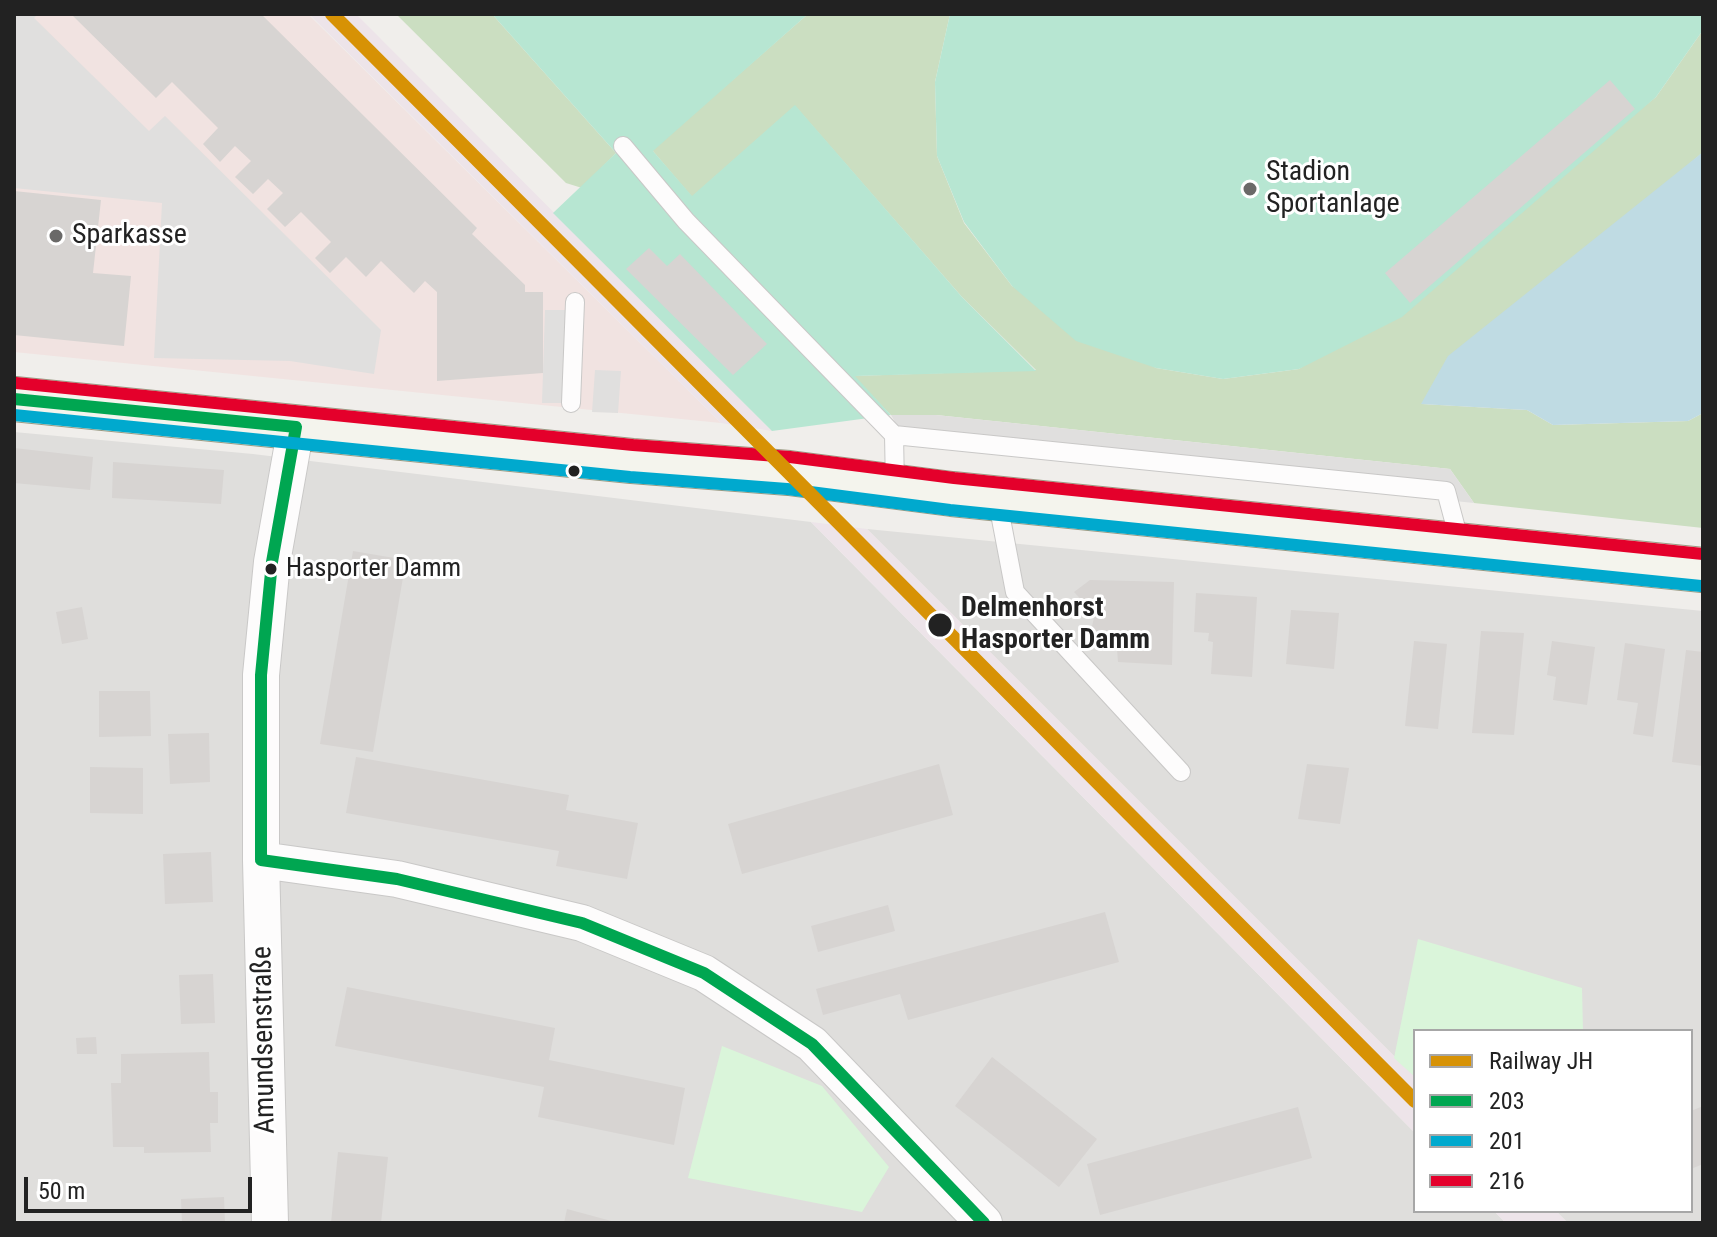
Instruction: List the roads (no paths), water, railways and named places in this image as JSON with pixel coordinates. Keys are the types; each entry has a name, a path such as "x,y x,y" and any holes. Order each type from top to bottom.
{"main road":[{"path":"14,399 789,473 997,498 1703,570"}],"street":[{"name":"Amundsenstraße","path":"270,1223 261,860 261,675 272,562 296,427"},
{"path":"261,860 397,879 582,923 704,973 812,1044 984,1223"}],"lane":[{"path":"623,146 686,221 894,435 1446,491 1460,543"},
{"path":"571,403 575,302"},
{"path":"894,435 895,487"},
{"path":"997,498 1015,592 1181,772"}],"water":[{"path":"1703,152 1703,413 1688,421 1553,425 1527,410 1421,404 1448,356"}],"rail line":[{"name":"JH","path":"332,14 1413,1099"}],"place":[{"name":"Stadion Sportanlage","path":"1250,189"},
{"name":"Sparkasse","path":"56,236"},
{"name":"Hasporter Damm","path":"271,569"},
{"name":"Delmenhorst Hasporter Damm","path":"940,625"}]}
